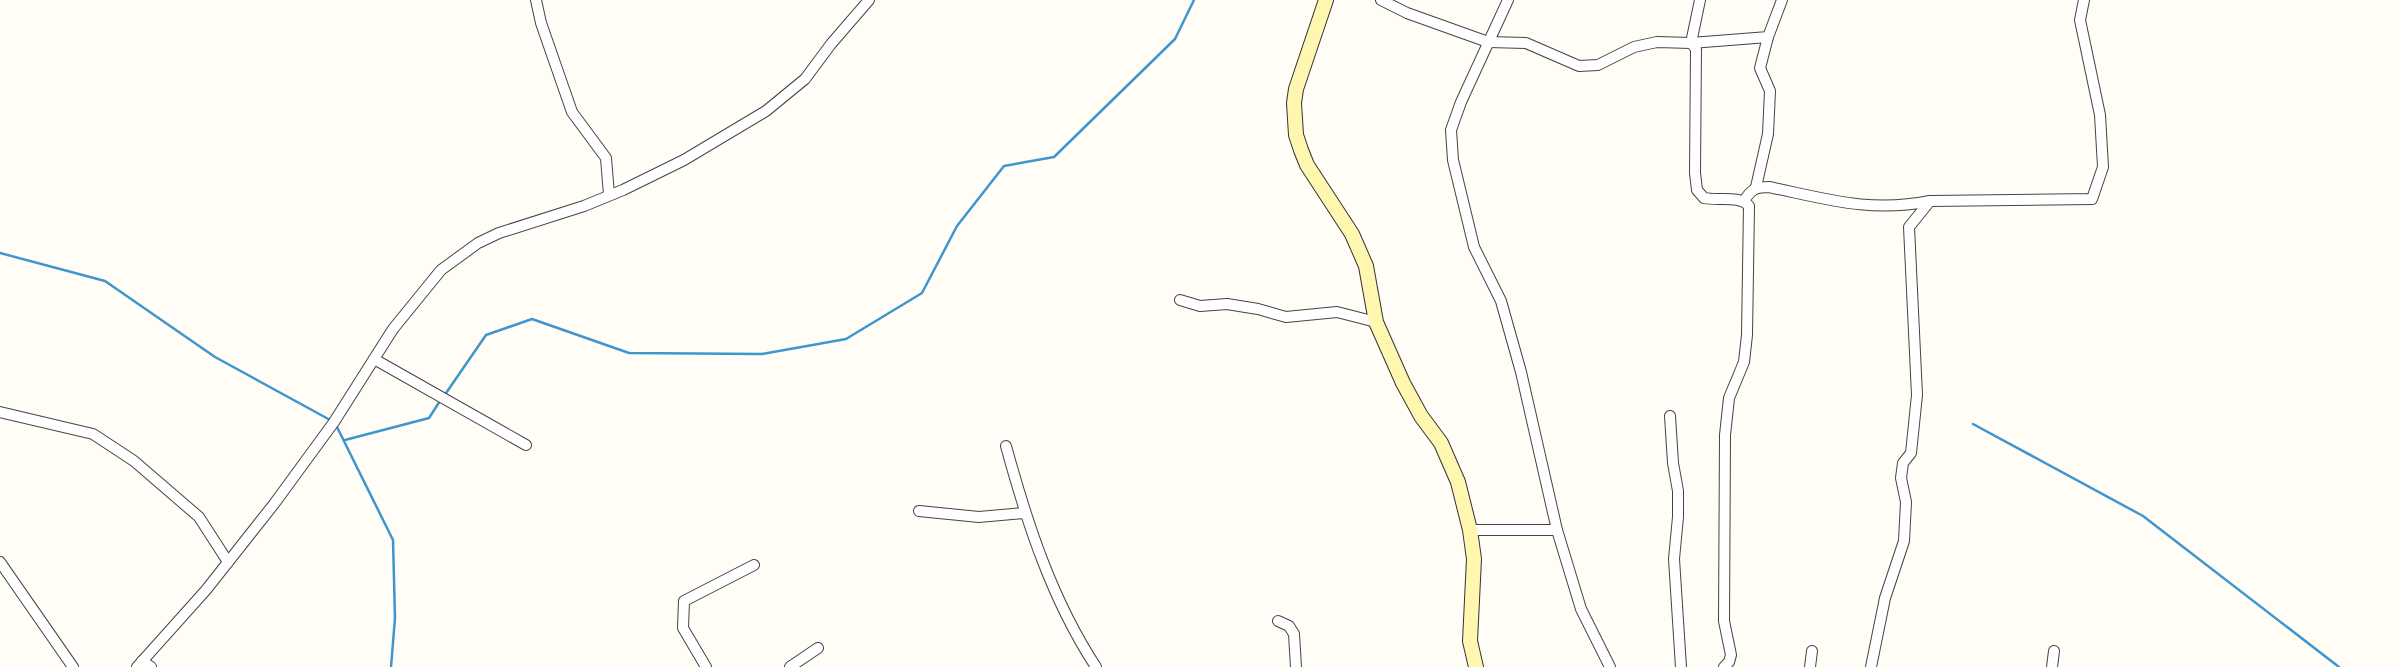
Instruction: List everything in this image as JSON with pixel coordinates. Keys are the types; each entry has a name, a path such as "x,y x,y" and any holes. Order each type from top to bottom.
{"street":[{"path":"536,0 541,23 572,112 606,158 609,196"},
{"path":"151,667 140,664 206,590 334,422 393,329 426,285 458,256 499,233 609,196 684,160 766,111 805,79 831,44 869,0"},
{"path":"1326,0 1296,89 1294,103 1296,135 1307,165 1340,213 1361,254 1370,285 1376,322 1403,384 1451,463 1470,530 1474,589 1470,641 1476,667"},
{"path":"1381,0 1407,13 1488,42 1526,43 1579,66 1598,65 1634,47 1657,42 1690,43 1768,37"},
{"path":"1508,0 1450,130 1453,160 1474,247 1502,301 1521,372 1557,530 1582,609 1610,667"},
{"path":"1690,43 1700,0"},
{"path":"1744,201 1756,187 1768,134 1770,91 1760,68 1768,37 1782,0"},
{"path":"1756,187 1769,187 1859,206 1888,207 1930,201 2092,199 2103,167 2100,115 2080,20 2084,0"},
{"path":"1690,43 1696,49 1695,173 1697,190 1704,198 1744,201 1749,206 1747,335 1744,362 1729,398 1726,435 1724,621 1731,655 1729,662 1724,667"},
{"path":"1871,667 1885,598 1904,541 1906,502 1901,478 1903,463 1911,453 1917,395 1909,227 1930,201"},
{"path":"1180,300 1200,306 1227,304 1286,317 1337,312 1376,322"},
{"path":"374,359 526,445"},
{"path":"0,412 93,434 134,461 199,517 228,562"},
{"path":"1670,416 1673,463 1678,492 1674,559 1682,667"},
{"path":"1006,446 1024,513 1058,600 1077,638 1096,667"},
{"path":"919,511 979,516 1024,513"},
{"path":"1470,530 1557,530"},
{"path":"0,562 74,667"},
{"path":"706,667 683,628 684,601 754,565"},
{"path":"1278,621 1289,626 1294,634 1296,667"},
{"path":"790,667 818,648"},
{"path":"1810,667 1812,651"},
{"path":"2052,667 2054,651"}],"waterway":[{"path":"444,396 486,335 532,319 629,353 762,354 846,339 922,293 957,226 1004,166 1054,157 1175,39 1194,0"},
{"path":"0,253 105,281 215,357 332,421"},
{"path":"345,440 429,418 440,401"},
{"path":"1973,424 2143,516 2339,667"},
{"path":"336,425 393,540 395,618 391,667"}]}
